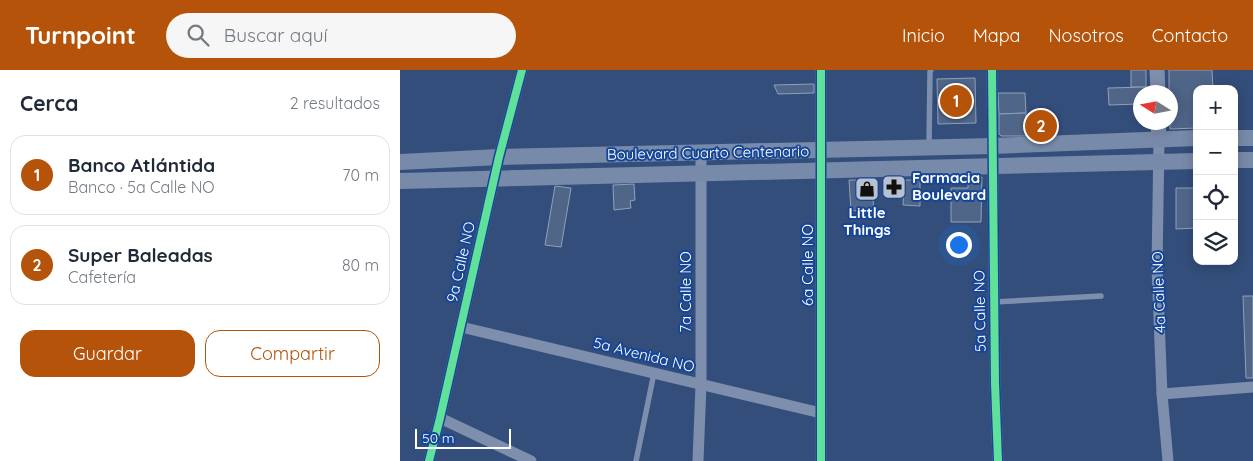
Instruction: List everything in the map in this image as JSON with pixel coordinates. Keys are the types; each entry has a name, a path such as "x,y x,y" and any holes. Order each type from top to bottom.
{"main road":[{"name":"Boulevard Cuarto Centenario","path":"400,162 499,157 993,146 1159,131 1193,137"},
{"path":"1238,138 1253,138"},
{"path":"1238,160 1253,160"},
{"name":"Boulevard Cuarto Centenario","path":"400,181 1193,161"}],"street":[{"name":"9a Calle NO","path":"429,461 494,178 522,70"},
{"name":"6a Calle NO","path":"821,70 821,461"},
{"name":"5a Calle NO","path":"992,70 994,302 998,461"},
{"path":"1158,70 1158,85"},
{"name":"4a Calle NO","path":"1159,131 1157,267 1162,394 1168,461"},
{"name":"7a Calle NO","path":"698,461 701,384 701,153"},
{"name":"5a Avenida NO","path":"461,327 821,413"},
{"path":"1162,394 1253,388"},
{"path":"440,418 526,460"}],"lane":[{"path":"929,147 931,70"},
{"path":"994,302 1101,296"},
{"path":"636,461 654,373"}],"building":[{"path":"1131,70 1146,70 1146,85 1133,85 1131,87"},
{"path":"1169,70 1212,70 1213,85 1193,85 1193,128 1178,129 1178,85 1169,85"},
{"path":"975,78 976,123 938,124 937,79"},
{"path":"814,84 814,93 778,94 774,85"},
{"path":"1133,87 1133,104 1109,105 1108,88"},
{"path":"998,93 1025,93 1026,113 999,114"},
{"path":"1026,113 1026,136 1001,136 999,134 999,114"},
{"path":"968,177 982,177 981,222 951,222 951,188 968,188"},
{"name":"Little Things","path":"872,179 873,198 862,199 861,180"},
{"path":"849,180 861,180 862,199 873,198 874,216 862,217 862,210 851,211"},
{"name":"Farmacia Boulevard","path":"889,180 898,180 898,195 889,195"},
{"path":"898,180 904,180 903,195 898,195"},
{"path":"904,180 920,180 920,206 903,205"},
{"path":"634,184 635,200 630,201 631,208 614,210 613,185"},
{"path":"555,186 571,188 561,247 545,245"},
{"path":"1176,188 1193,188 1193,228 1176,229"},
{"path":"1243,296 1253,296 1253,378 1246,378"}],"cycle path":[{"path":"429,461 499,157 522,70"},
{"path":"821,70 821,461"},
{"path":"992,70 995,383 998,461"}],"place":[{"name":"Banco Atlántida","path":"956,101"},
{"name":"Super Baleadas","path":"1041,126"},
{"name":"Farmacia Boulevard","path":"894,187"},
{"name":"Little Things","path":"867,189"}]}
